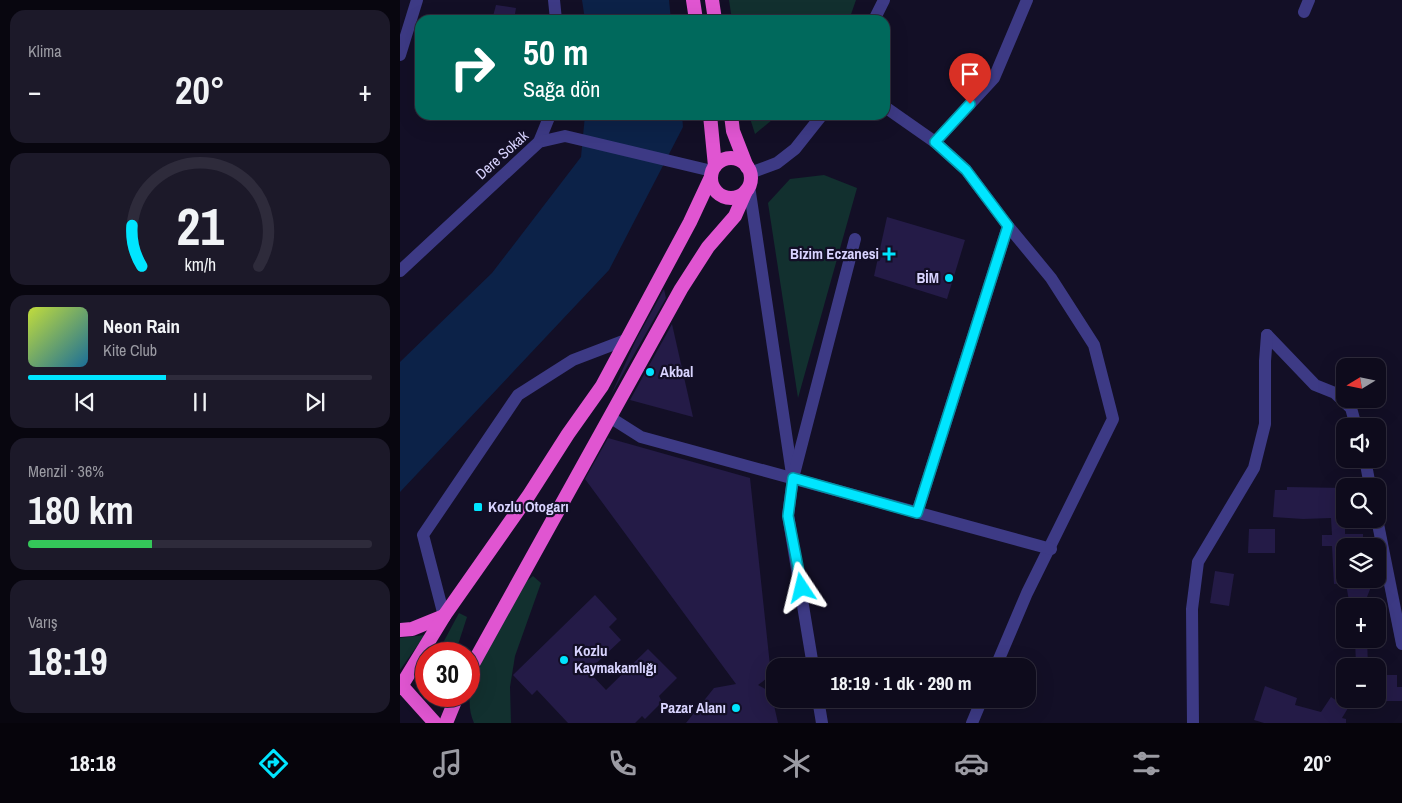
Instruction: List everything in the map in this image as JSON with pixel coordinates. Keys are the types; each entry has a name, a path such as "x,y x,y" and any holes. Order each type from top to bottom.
{"highway":[{"path":"693,0 695,15"},
{"path":"712,0 714,15"},
{"path":"435,723 401,686 444,616 602,386 690,222 713,171 720,161 732,158 743,163 748,179 736,198 724,197 714,189 713,171 710,120"},
{"path":"480,651 681,289 708,247 735,216 748,179 732,120"},
{"path":"400,630 412,629 444,616"},
{"path":"446,723 453,707"},
{"path":"458,707 458,723"}],"street":[{"path":"400,55 417,0"},
{"path":"554,0 556,15"},
{"path":"876,15 884,0"},
{"path":"935,142 994,78 1024,1"},
{"path":"890,110 935,142 966,170 1008,226 1051,278 1094,345 1114,419 1051,549 1027,593 999,658"},
{"path":"539,142 548,120"},
{"path":"793,478 748,179 777,163 795,149 818,120"},
{"name":"Dere Sokak","path":"400,271 539,142 566,136 713,171"},
{"path":"917,513 1008,226"},
{"path":"812,658 788,516 793,478 855,239"},
{"path":"1193,723 1192,609 1198,562 1254,468 1265,424 1267,335 1315,385 1335,393 1351,408 1354,418"},
{"path":"444,616 423,536 518,395 573,360 628,339"},
{"path":"611,418 641,436 1051,549"},
{"path":"1379,528 1402,644"},
{"path":"1398,630 1402,612"},
{"path":"820,708 822,723"},
{"path":"972,723 978,708"}],"green space":[{"path":"729,0 856,0 851,15 731,15"},
{"path":"751,120 772,120 755,134"},
{"path":"824,175 857,188 798,398 768,203 790,179"},
{"path":"533,576 541,583 515,656 510,687 511,723 474,723 470,707 480,707 480,661 493,633 523,584"},
{"path":"459,613 467,617 459,642 443,642"},
{"path":"425,635 420,642 415,642 415,649 400,670 400,638"}],"water":[{"path":"582,0 669,0 670,15 584,15"},
{"path":"585,120 682,120 683,127 609,270 400,492 400,362 492,273 581,157"}],"building":[{"path":"496,5 516,8 515,15 493,15"},
{"path":"887,217 965,240 947,299 874,276"},
{"path":"664,289 666,298 611,395 636,340"},
{"path":"672,324 693,417 630,400"},
{"path":"608,438 750,478 769,658 766,658 766,679 758,685 766,689 766,708 775,708 778,723 686,723 714,688 736,684 585,479"},
{"path":"1287,487 1336,488 1336,528 1345,528 1345,534 1363,534 1363,538 1336,538 1336,584 1334,584 1332,546 1322,546 1322,535 1332,535 1331,518 1273,517 1275,490 1287,490"},
{"path":"1249,529 1275,529 1275,553 1248,553"},
{"path":"1215,571 1234,574 1229,606 1210,603"},
{"path":"1347,588 1370,588 1367,598 1349,598"},
{"name":"Kozlu Kaymakamlığı","path":"595,595 617,619 609,627 621,640 588,671 606,690 648,649 677,678 659,696 662,702 645,719 642,716 635,723 568,723 537,690 532,695 513,675"},
{"path":"1355,648 1367,648 1368,658 1356,658"},
{"path":"1386,675 1397,675 1397,687 1402,687 1402,701 1386,701"},
{"path":"1265,686 1297,698 1295,705 1321,712 1331,697 1336,700 1336,708 1348,708 1342,718 1346,719 1346,723 1264,723 1254,720"}],"place":[{"name":"Bizim Eczanesi","path":"889,254"},
{"name":"BİM","path":"949,278"},
{"name":"Akbal","path":"650,372"},
{"name":"Kozlu Otogarı","path":"478,507"},
{"name":"Kozlu Kaymakamlığı","path":"564,660"},
{"name":"Pazar Alanı","path":"736,708"}],"route":[{"path":"802,588 788,516 793,478 917,513 1008,226 966,170 935,142 970,104"}]}
